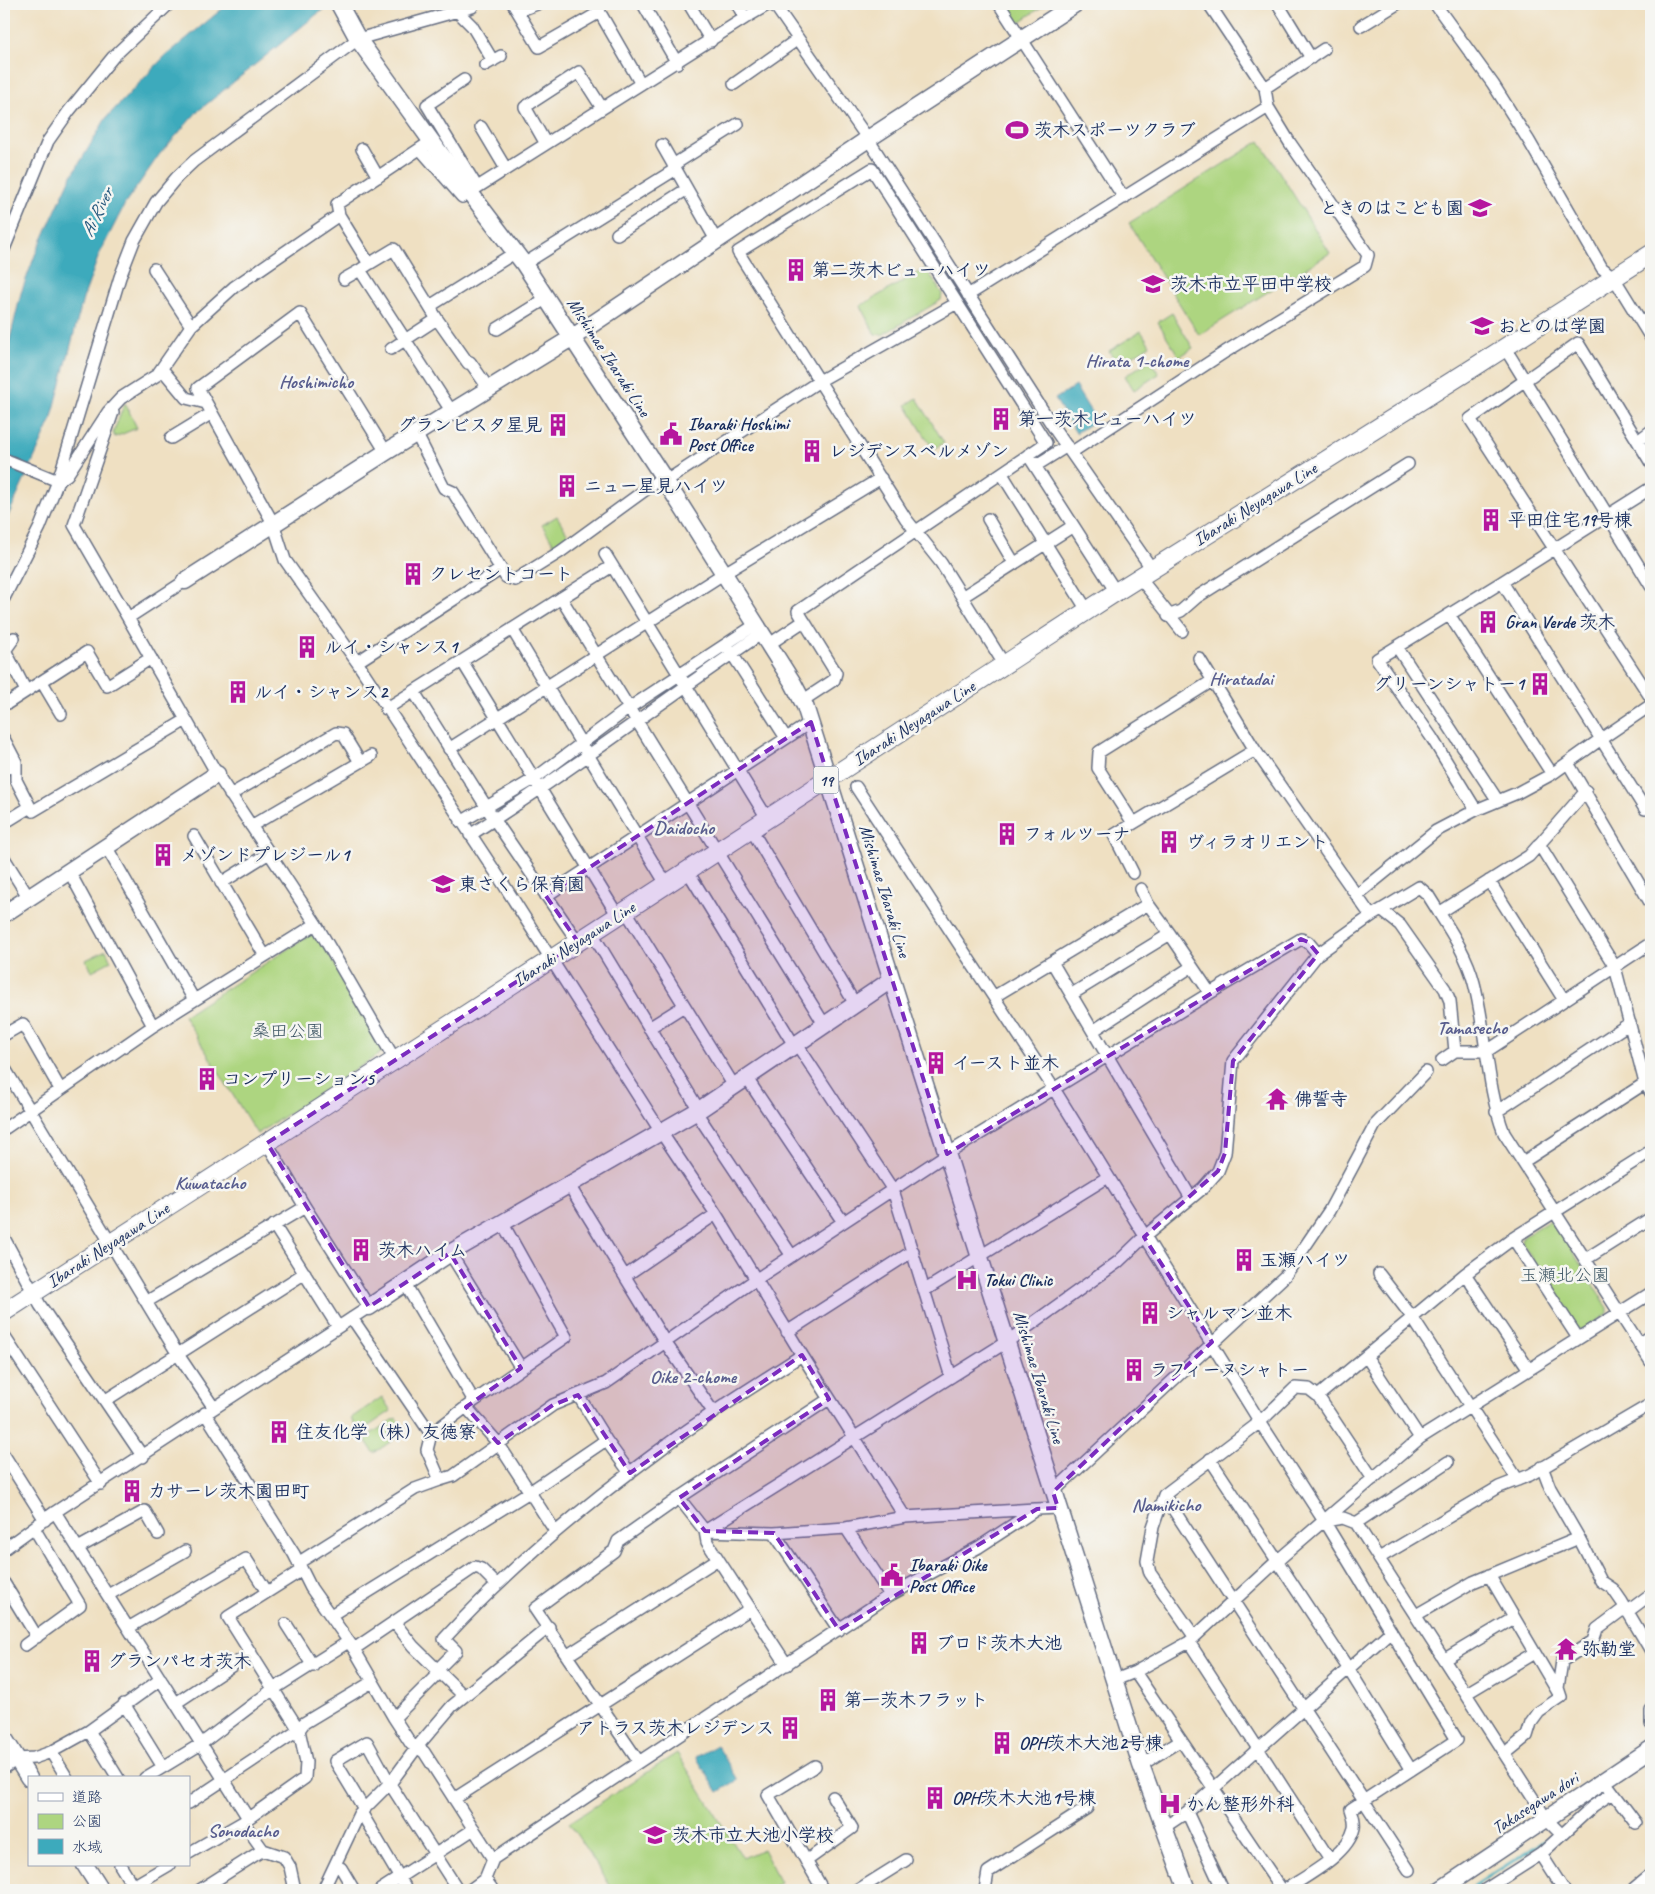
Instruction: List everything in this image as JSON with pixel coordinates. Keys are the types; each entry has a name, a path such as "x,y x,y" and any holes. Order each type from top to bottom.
{"main road":[{"name":"Ibaraki Neyagawa Line","path":"4,1312 585,938 1087,610 1506,348 1651,254"}],"street":[{"path":"4,249 48,141 69,110 113,57 169,4"},
{"name":"Mishimae Ibaraki Line","path":"339,4 356,36 474,190 573,337 802,701 811,722 829,778 891,980 1008,1341 1058,1508 1141,1765 1187,1890"},
{"path":"537,4 516,7 539,46 597,8 641,84"},
{"path":"643,4 677,63"},
{"path":"689,4 711,41"},
{"path":"737,4 745,18"},
{"path":"464,80 427,105 432,141 462,197 677,63 745,18 770,4 774,4 868,139 1070,449 1146,573 1168,616 1182,631"},
{"path":"999,4 1023,38 1124,198"},
{"path":"128,618 273,523 573,337 868,139 1075,4"},
{"path":"1035,466 1070,449 1364,266 1368,255 1290,143 1268,107 1265,88 1209,4"},
{"path":"1278,4 1310,58"},
{"path":"1361,26 1397,4"},
{"path":"1435,4 1493,84 1602,268 1614,278 1651,338"},
{"path":"4,598 40,527 120,277 134,241 156,202 177,177 194,161 356,36 472,7"},
{"path":"457,11 472,26 493,61"},
{"path":"734,84 798,39"},
{"path":"1265,88 1324,49"},
{"path":"546,144 525,107 571,77 579,72 602,108"},
{"path":"968,295 1268,107"},
{"path":"430,306 520,258 674,167 738,124"},
{"path":"481,127 506,169"},
{"path":"432,141 474,190"},
{"path":"432,141 337,204 339,215 364,267 452,412"},
{"path":"662,145 716,240"},
{"path":"362,149 378,177"},
{"path":"802,701 834,680 836,672 798,611 916,532 1002,474 1046,443 872,169 738,252 880,478 916,532 941,563 1004,664"},
{"path":"617,234 687,189"},
{"path":"4,459 56,481 68,475 116,403 148,382 162,369 177,343 192,326 234,287 339,215"},
{"path":"344,279 394,249 437,319 489,389"},
{"path":"154,269 192,326"},
{"path":"497,329 547,298"},
{"path":"416,433 444,488 452,492 506,577 514,580 560,552 664,479 820,380 957,302"},
{"path":"386,452 300,313 198,388 273,523 286,560 357,662 716,1214 829,1399 905,1517"},
{"path":"391,349 437,319"},
{"path":"1651,463 1578,343 1470,419 1651,698"},
{"path":"1506,348 1651,586"},
{"path":"162,369 186,398 206,403"},
{"path":"116,403 74,525 217,774 316,924 395,1060"},
{"path":"172,438 212,413"},
{"path":"1028,455 1116,592"},
{"path":"1168,616 1180,611 1197,597 1408,464"},
{"path":"1002,474 1087,610"},
{"path":"449,749 496,717 723,574 880,478"},
{"path":"1476,810 1432,738 1377,659 1450,616 1651,488"},
{"path":"988,519 1014,563"},
{"path":"962,597 1073,526"},
{"path":"605,554 767,818"},
{"path":"386,709 612,566"},
{"path":"357,662 501,568"},
{"path":"1502,582 1645,809 1651,805"},
{"path":"562,598 824,1024"},
{"path":"1450,616 1552,774"},
{"path":"461,822 636,719 682,680 729,648 804,621"},
{"path":"512,629 666,884"},
{"path":"14,638 4,651 26,691"},
{"path":"1397,647 1450,725 1498,801"},
{"path":"729,648 786,738"},
{"path":"8,703 87,652 107,686 151,658"},
{"path":"1199,658 1255,750 1371,916"},
{"path":"462,661 588,868 622,913 684,1006 843,1222"},
{"path":"470,835 540,790 629,708 682,680"},
{"path":"1132,823 1098,768 1099,752 1212,681"},
{"path":"42,682 61,714"},
{"path":"414,692 494,820 546,896 585,938 649,1028 697,1111 792,1256"},
{"path":"1357,895 1436,831 1476,810 1517,793 1552,774 1601,738 1651,705"},
{"path":"4,739 16,762 16,780 33,811 186,720"},
{"path":"546,896 811,722"},
{"path":"1432,738 1450,725"},
{"path":"230,794 336,733 343,734 360,762"},
{"path":"1132,873 1114,835 1255,750"},
{"path":"251,826 371,756"},
{"path":"4,770 16,762"},
{"path":"1568,762 1651,904"},
{"path":"4,914 70,873 217,774"},
{"path":"856,787 1054,1088 1144,1237 1324,1521 1457,1740 1352,1809 1354,1828 1346,1845 1330,1860 1284,1890 1135,1672"},
{"path":"1439,913 1529,856 1586,791"},
{"path":"4,823 30,806"},
{"path":"751,829 855,1004"},
{"path":"194,836 265,956"},
{"path":"1523,1162 1649,1085 1615,967 1539,844"},
{"path":"107,848 194,1000"},
{"path":"222,883 269,853"},
{"path":"4,858 30,898"},
{"path":"687,870 795,1044 893,1190 951,1377"},
{"path":"70,873 153,1026"},
{"path":"1488,881 1564,1000"},
{"path":"705,1531 1008,1341 1118,1262 1144,1237 1191,1198 1218,1171 1225,1153 1233,1061 1318,954 1371,916 1419,887 1428,895 1469,967 1474,983 1487,1051 1496,1112 1504,1133 1651,1362"},
{"path":"1141,889 1148,904 1210,993"},
{"path":"995,996 1148,904"},
{"path":"1381,910 1400,925 1445,989 1450,1001 1455,1051"},
{"path":"4,1129 28,1110 153,1026 316,924"},
{"path":"1072,994 1170,934"},
{"path":"190,1853 245,1820 305,1778 306,1762 299,1730 272,1690 228,1617 415,1489 453,1476 553,1405 606,1383 755,1280 947,1154 1210,993 1301,939 1308,942 1318,954"},
{"path":"1442,1060 1455,1051 1487,1051 1651,943"},
{"path":"1052,962 1191,1198"},
{"path":"1093,1031 1191,968"},
{"path":"4,1549 55,1512 143,1457 404,1282 450,1253 697,1111 891,980"},
{"path":"649,1028 684,1006"},
{"path":"1496,1112 1630,1023"},
{"path":"4,1035 23,1024 60,1089"},
{"path":"4,1067 28,1110 177,1353 330,1615 411,1744 424,1752 493,1859"},
{"path":"1053,1492 1285,1276 1329,1211 1376,1125 1426,1072"},
{"path":"267,1143 305,1207 369,1306"},
{"path":"1318,1396 1466,1274 1514,1238 1651,1151"},
{"path":"925,1290 1108,1177"},
{"path":"570,1185 665,1342 714,1413"},
{"path":"146,1302 305,1207"},
{"path":"625,1276 716,1214"},
{"path":"1586,1259 1651,1218"},
{"path":"440,1480 427,1450 431,1434 470,1404 566,1337 503,1224"},
{"path":"274,1225 338,1327"},
{"path":"4,1238 40,1305 143,1457"},
{"path":"1514,1238 1578,1338"},
{"path":"788,1332 913,1252"},
{"path":"450,1253 521,1368"},
{"path":"106,1400 305,1273"},
{"path":"1379,1274 1412,1318 1518,1480"},
{"path":"1466,1274 1528,1368"},
{"path":"404,1282 470,1404 531,1491 556,1531"},
{"path":"1115,1680 1135,1672 1192,1639 1277,1561 1420,1438 1528,1368 1651,1293"},
{"path":"352,1318 431,1434"},
{"path":"4,1336 101,1484"},
{"path":"1639,1344 1651,1336"},
{"path":"394,1718 456,1651 444,1639 496,1584 556,1531 658,1451 802,1355"},
{"path":"1366,1356 1420,1438"},
{"path":"1330,1860 1150,1573 1147,1561 1153,1527 1164,1495 1260,1422 1295,1388 1309,1389 1318,1396 1373,1478"},
{"path":"578,1395 606,1440 630,1473"},
{"path":"639,1762 535,1609 614,1551 618,1541 679,1498 829,1399"},
{"path":"1379,1558 1499,1487 1518,1480 1542,1467 1651,1404"},
{"path":"330,1615 531,1491 606,1440"},
{"path":"4,1455 44,1520"},
{"path":"1210,1459 1348,1668 1411,1770"},
{"path":"1356,1523 1448,1462"},
{"path":"1542,1467 1550,1488 1602,1580 1613,1589 1651,1651"},
{"path":"1164,1495 1409,1870"},
{"path":"679,1498 705,1531 707,1542 787,1665"},
{"path":"705,1531 774,1533 846,1528 905,1517 1058,1508"},
{"path":"470,1890 485,1879 493,1859 890,1595 979,1547 1037,1509"},
{"path":"78,1548 145,1511 158,1534"},
{"path":"55,1512 225,1781 245,1820 264,1850 284,1857 290,1867 295,1890"},
{"path":"1324,1521 1343,1518 1356,1523 1549,1821 1562,1835"},
{"path":"25,1644 38,1637 80,1605 34,1528"},
{"path":"846,1528 890,1595"},
{"path":"774,1533 839,1630"},
{"path":"1416,1616 1472,1582 1579,1538"},
{"path":"108,1595 185,1551"},
{"path":"568,1655 718,1559"},
{"path":"128,1628 246,1560 267,1592"},
{"path":"148,1776 201,1744 272,1690 395,1623 475,1567 481,1569 496,1584"},
{"path":"1489,1575 1561,1697"},
{"path":"4,1583 38,1637"},
{"path":"1561,1697 1558,1688 1562,1661 1593,1641 1597,1629 1651,1594"},
{"path":"454,1799 750,1609"},
{"path":"1445,1660 1514,1618"},
{"path":"395,1623 413,1646 464,1696"},
{"path":"286,1624 313,1666"},
{"path":"323,1890 362,1811 390,1784 417,1747 452,1706 549,1627"},
{"path":"1163,1828 1187,1812 1391,1631"},
{"path":"1467,1693 1534,1652"},
{"path":"176,1703 250,1653"},
{"path":"10,1763 51,1752 90,1731 124,1704 161,1679"},
{"path":"190,1802 225,1781 299,1730 304,1723 320,1711 372,1682"},
{"path":"1505,1754 1527,1736 1531,1723 1539,1712 1561,1697"},
{"path":"124,1704 163,1767"},
{"path":"1651,1710 1651,1724"},
{"path":"90,1731 117,1776"},
{"path":"4,1738 10,1763 28,1777"},
{"path":"1141,1765 1181,1740"},
{"path":"406,1890 335,1761 367,1742 390,1784 458,1890"},
{"name":"Takasegawa dori","path":"1440,1890 1549,1821 1609,1787 1651,1749"},
{"path":"51,1752 66,1776"},
{"path":"815,1766 768,1795 823,1890"},
{"path":"1485,1890 1540,1854 1593,1806 1609,1787 1636,1823"},
{"path":"806,1861 852,1828 833,1797"},
{"path":"985,1890 988,1872 1088,1808"},
{"path":"1187,1812 1223,1890"},
{"path":"380,1890 474,1829"},
{"path":"200,1890 264,1850"},
{"path":"1540,1854 1564,1890"},
{"path":"858,1890 906,1860"},
{"path":"86,1866 101,1890"},
{"path":"121,1866 133,1886 167,1866"},
{"path":"341,1868 354,1890"},
{"path":"1633,1890 1651,1877"},
{"path":"485,1879 492,1890"}],"highlighted area":[{"path":"811,722 947,1154 1271,956 1301,939 1308,942 1318,954 1233,1061 1225,1153 1218,1171 1144,1237 1212,1342 1053,1492 1058,1508 1037,1509 839,1630 774,1533 705,1531 679,1498 829,1399 802,1355 630,1473 578,1395 553,1405 498,1443 466,1407 521,1368 450,1253 369,1307 267,1143 578,942 546,896"}],"green space":[{"path":"1003,4 1046,4 1017,24"},
{"path":"1260,141 1330,253 1199,335 1129,223"},
{"path":"926,268 942,294 941,300 882,335 875,334 860,306"},
{"path":"1172,313 1193,348 1179,357 1158,322"},
{"path":"1141,331 1150,345 1118,365 1109,351"},
{"path":"1150,360 1159,374 1134,390 1125,376"},
{"path":"917,398 944,443 933,449 906,405"},
{"path":"125,403 137,428 115,437 113,433"},
{"path":"557,516 570,538 557,549 542,525"},
{"name":"桑田公園","path":"311,934 316,934 387,1049 257,1134 184,1016"},
{"path":"106,950 111,961 92,971 86,960"},
{"name":"玉瀬北公園","path":"1549,1221 1554,1222 1608,1308 1608,1313 1581,1331 1576,1328 1522,1243 1523,1237"},
{"path":"382,1397 391,1411 360,1432 351,1418"},
{"path":"396,1418 405,1432 374,1453 364,1438"},
{"path":"677,1753 743,1858 763,1849 780,1882 768,1890 721,1890 718,1887 713,1890 613,1890 569,1823"}],"water":[{"name":"Ai River","path":"228,4 335,4 321,11 197,112 159,155 125,204 99,255 83,299 51,421 4,525 4,364 21,293 35,255 70,179 106,118 164,57"},
{"path":"1075,386 1096,420 1076,433 1055,399"},
{"path":"717,1745 738,1780 718,1792 696,1757"}],"waterway":[{"path":"1468,1890 1544,1841"}],"place":[{"name":"茨木スポーツクラブ","path":"1017,130"},
{"name":"ときのはこども園","path":"1480,208"},
{"name":"第二茨木ビューハイツ","path":"796,270"},
{"name":"茨木市立平田中学校","path":"1153,284"},
{"name":"おとのは学園","path":"1482,326"},
{"name":"第一茨木ビューハイツ","path":"1001,419"},
{"name":"グランビスタ星見","path":"558,425"},
{"name":"Ibaraki Hoshimi Post Office","path":"671,434"},
{"name":"レジデンスベルメゾン","path":"812,451"},
{"name":"ニュー星見ハイツ","path":"567,486"},
{"name":"平田住宅19号棟","path":"1491,520"},
{"name":"クレセントコート","path":"413,574"},
{"name":"Gran Verde 茨木","path":"1488,622"},
{"name":"ルイ・シャンス1","path":"307,647"},
{"name":"グリーンシャトー1","path":"1540,684"},
{"name":"ルイ・シャンス2","path":"238,692"},
{"name":"フォルツーナ","path":"1007,834"},
{"name":"ヴィラオリエント","path":"1169,842"},
{"name":"メゾンドプレジール1","path":"163,855"},
{"name":"東さくら保育園","path":"443,884"},
{"name":"イースト並木","path":"936,1063"},
{"name":"コンプリーション5","path":"207,1079"},
{"name":"佛誓寺","path":"1277,1099"},
{"name":"茨木ハイム","path":"361,1250"},
{"name":"玉瀬ハイツ","path":"1244,1260"},
{"name":"Tokui Clinic","path":"967,1280"},
{"name":"シャルマン並木","path":"1150,1313"},
{"name":"ラフィーヌシャトー","path":"1134,1370"},
{"name":"住友化学（株）友徳寮","path":"279,1432"},
{"name":"カサーレ茨木園田町","path":"132,1491"},
{"name":"Ibaraki Oike Post Office","path":"892,1575"},
{"name":"ブロド茨木大池","path":"919,1643"},
{"name":"弥勒堂","path":"1566,1649"},
{"name":"グランパセオ茨木","path":"92,1661"},
{"name":"第一茨木フラット","path":"828,1700"},
{"name":"アトラス茨木レジデンス","path":"790,1728"},
{"name":"OPH茨木大池2号棟","path":"1002,1743"},
{"name":"OPH茨木大池1号棟","path":"935,1798"},
{"name":"かん整形外科","path":"1170,1804"},
{"name":"茨木市立大池小学校","path":"655,1835"}],"district":[{"name":"Hirata 1-chome","path":"1137,360"},
{"name":"Hoshimicho","path":"316,381"},
{"name":"Hiratadai","path":"1241,678"},
{"name":"Daidocho","path":"684,827"},
{"name":"Tamasecho","path":"1472,1027"},
{"name":"Kuwatacho","path":"210,1182"},
{"name":"Oike 2-chome","path":"693,1376"},
{"name":"Namikicho","path":"1166,1504"},
{"name":"Sonodacho","path":"243,1830"}]}
